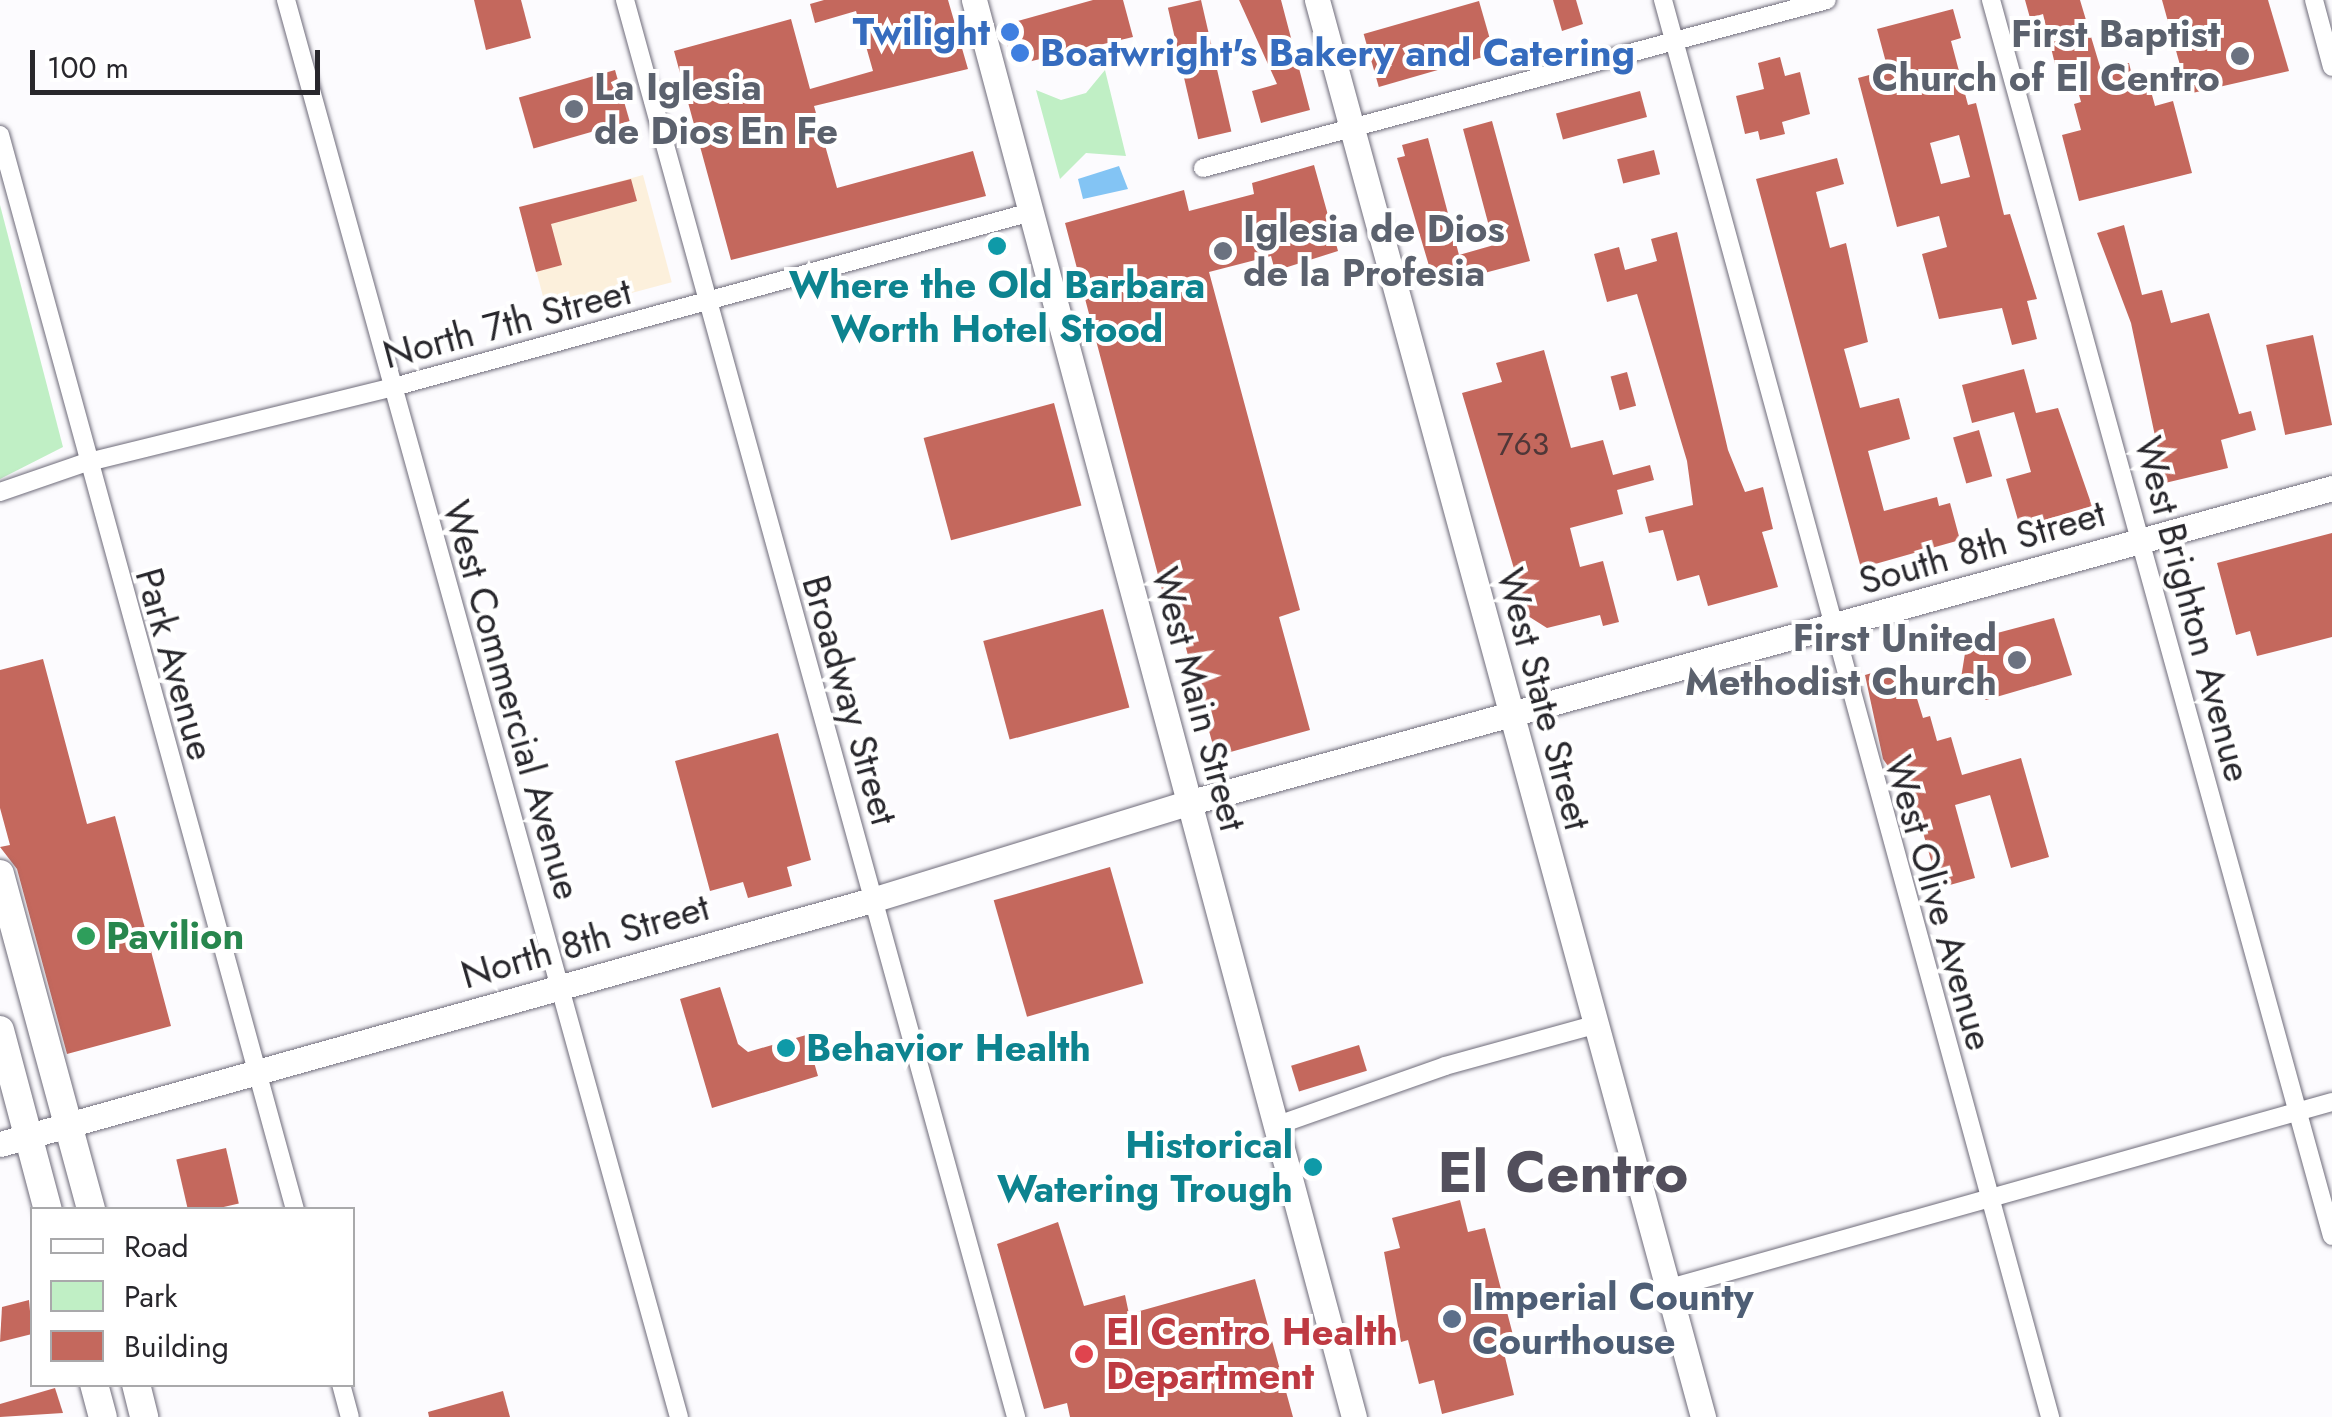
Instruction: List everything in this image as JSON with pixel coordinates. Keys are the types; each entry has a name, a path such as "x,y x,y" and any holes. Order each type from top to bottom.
{"main road":[{"path":"0,874 90,1207"},
{"path":"0,1030 47,1207"},
{"path":"95,1387 103,1417"},
{"path":"137,1387 144,1417"}],"street":[{"name":"West Commercial Avenue","path":"286,0 390,388 679,1417"},
{"name":"Broadway Street","path":"625,0 1016,1417"},
{"name":"West Main Street","path":"974,0 1354,1417"},
{"name":"West State Street","path":"1317,0 1703,1417"},
{"name":"West Olive Avenue","path":"1663,0 1829,629 2050,1417"},
{"path":"1204,168 1827,0"},
{"name":"West Brighton Avenue","path":"1991,0 2332,1236"},
{"path":"2314,0 2332,67"},
{"name":"Park Avenue","path":"0,135 84,463 293,1207"},
{"name":"North 7th Street","path":"0,492 84,463 390,388 1030,212"},
{"name":"South 8th Street","path":"1188,803 1511,718 2332,488"},
{"name":"North 8th Street","path":"0,1144 872,900 1188,803"},
{"path":"1275,1126 1444,1066 1594,1026"},
{"path":"1670,1288 2332,1102"},
{"path":"343,1387 350,1417"}],"shaded area":[{"path":"643,175 672,282 548,315 519,208"}],"green space":[{"path":"1105,70 1126,156 1086,153 1060,179 1036,90 1061,100 1086,93"},
{"path":"0,205 63,447 0,479"}],"water":[{"path":"1119,166 1128,189 1083,199 1078,179"}],"building":[{"path":"474,0 521,0 531,38 486,50"},
{"path":"824,0 948,0 968,69 814,106 837,188 973,151 986,196 731,260 674,51 791,19 810,89 873,71 856,11 815,23 810,4"},
{"path":"1093,0 1123,0 1133,37 1015,65 1000,26"},
{"path":"1201,0 1231,132 1198,139 1168,8"},
{"path":"1239,0 1281,0 1310,110 1261,123 1252,91 1277,84"},
{"path":"1553,0 1576,0 1583,24 1562,31"},
{"path":"2025,0 2080,0 2101,70 2129,63 2135,88 2149,84 2155,106 2173,101 2192,173 2079,201 2062,135 2081,130 2074,104 2081,102 2073,73 2058,77 2043,14 2030,18"},
{"path":"2162,0 2268,0 2289,71 2188,94"},
{"path":"1479,1 1494,54 1379,87 1364,34"},
{"path":"1953,9 1961,38 1951,41 1968,105 1976,103 2004,215 2010,214 2037,299 2027,301 2037,339 2012,345 2002,308 1939,319 1922,254 1947,247 1939,216 1897,227 1858,78 1888,70 1877,29","holes":["1959,135 1970,177 1941,184 1930,143"]},
{"path":"1780,57 1785,76 1800,72 1810,114 1782,122 1785,134 1760,140 1758,131 1745,134 1736,96 1764,89 1758,63"},
{"name":"La Iglesia de Dios En Fe","path":"615,70 630,121 533,149 519,98"},
{"path":"1640,91 1647,117 1563,140 1556,114"},
{"path":"1492,121 1530,261 1435,286 1397,158 1405,156 1402,145 1428,138 1459,255 1494,245 1463,129"},
{"path":"1654,150 1660,174 1623,183 1617,159"},
{"path":"1837,158 1844,184 1816,192 1830,248 1846,243 1868,342 1844,349 1860,408 1899,398 1910,439 1868,451 1884,511 1937,497 1939,506 1950,503 1960,540 1861,568 1756,179"},
{"path":"1314,165 1338,251 1275,271 1271,256 1209,272 1300,610 1279,617 1310,730 1216,756 1184,641 1176,643 1065,223 1184,190 1189,211 1254,194 1252,183"},
{"path":"631,179 637,201 551,224 562,265 536,272 519,207"},
{"path":"2124,225 2142,295 2162,290 2171,323 2209,313 2239,414 2251,411 2256,430 2221,440 2228,468 2165,483 2131,323 2097,233"},
{"path":"1677,232 1728,450 1745,492 1763,487 1773,529 1762,532 1778,587 1708,606 1699,575 1677,581 1663,530 1649,533 1645,517 1693,505 1687,461 1637,294 1607,302 1594,254 1619,247 1625,270 1657,261 1651,239"},
{"path":"2313,335 2332,425 2285,435 2266,345"},
{"path":"1544,350 1571,448 1603,440 1613,475 1650,465 1654,480 1617,490 1623,514 1570,528 1580,567 1603,561 1619,622 1603,626 1600,615 1547,628 1528,616 1462,393 1502,382 1496,363"},
{"path":"2024,369 2036,413 2058,408 2092,506 2020,527 2006,479 2031,472 2014,412 1972,423 1962,385"},
{"path":"1627,372 1636,406 1620,410 1611,376"},
{"path":"1054,403 1081,505 951,540 924,438"},
{"path":"1979,430 1992,476 1966,484 1953,437"},
{"path":"2332,533 2332,637 2257,656 2250,631 2236,635 2217,563"},
{"path":"1103,609 1129,708 1010,740 983,641"},
{"name":"First United Methodist Church","path":"2054,618 2072,675 1986,700 1961,678 1967,641"},
{"name":"Pavilion","path":"43,659 87,824 115,816 171,1026 67,1054 17,869 0,847 10,845 0,808 0,670"},
{"path":"1906,663 1923,718 1930,716 1937,741 1951,737 1962,775 2021,758 2049,857 2011,868 1990,795 1955,805 1975,878 1939,888 1905,770 1893,773 1883,759 1865,675"},
{"path":"778,733 811,860 787,867 792,886 748,898 743,882 710,891 675,761"},
{"path":"1110,867 1143,983 1027,1017 994,900"},
{"name":"Behavior Health","path":"720,987 738,1044 748,1052 806,1035 818,1076 712,1108 680,999"},
{"path":"1359,1045 1367,1071 1299,1092 1291,1066"},
{"path":"226,1148 239,1204 187,1207 176,1159"},
{"name":"Imperial County Courthouse","path":"1460,1200 1468,1232 1485,1228 1518,1354 1505,1357 1514,1395 1442,1414 1434,1380 1419,1384 1408,1340 1401,1342 1384,1252 1400,1248 1392,1218"},
{"path":"1058,1222 1084,1306 1125,1295 1129,1314 1255,1279 1293,1417 1070,1417 1067,1403 1044,1409 997,1244"},
{"path":"29,1300 30,1334 0,1342 2,1307"},
{"path":"55,1388 63,1413 0,1417 0,1404"},
{"path":"503,1391 510,1417 429,1417 428,1412"}],"place":[{"name":"Twilight","path":"1010,32"},
{"name":"Boatwright's Bakery and Catering","path":"1020,53"},
{"name":"First Baptist Church of El Centro","path":"2240,56"},
{"name":"La Iglesia de Dios En Fe","path":"574,109"},
{"name":"Where the Old Barbara Worth Hotel Stood","path":"997,246"},
{"name":"Iglesia de Dios de la Profesia","path":"1223,251"},
{"name":"First United Methodist Church","path":"2017,660"},
{"name":"Pavilion","path":"86,936"},
{"name":"Behavior Health","path":"786,1048"},
{"name":"Historical Watering Trough","path":"1313,1167"},
{"name":"Imperial County Courthouse","path":"1452,1319"},
{"name":"El Centro Health Department","path":"1084,1354"}],"district":[{"name":"El Centro","path":"1563,1172"}]}
